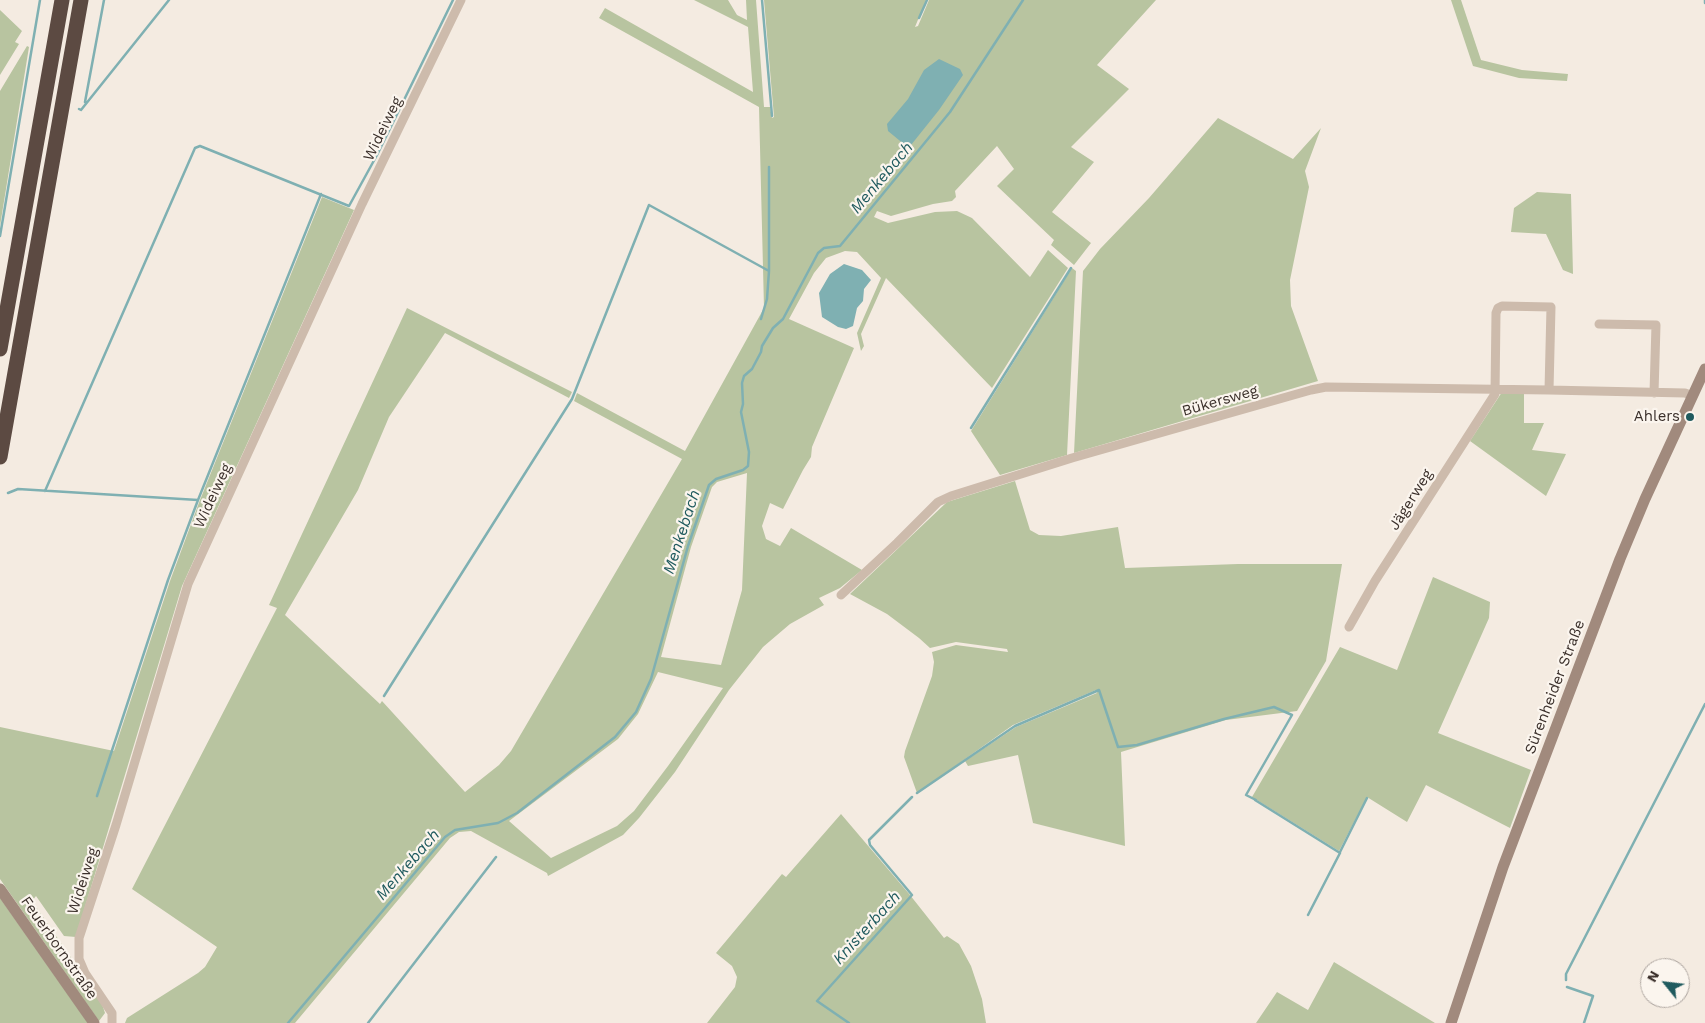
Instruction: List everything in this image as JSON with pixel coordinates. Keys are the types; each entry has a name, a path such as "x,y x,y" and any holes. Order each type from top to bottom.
{"highway":[{"path":"0,349 62,0"},
{"path":"0,457 81,0"}],"main road":[{"name":"Sürenheider Straße","path":"1451,1023 1506,859 1605,598 1645,499 1705,369"},
{"name":"Feuerbornstraße","path":"0,889 94,1023"}],"street":[{"name":"Wideiweg","path":"112,1023 112,1013 79,960 79,938 116,825 188,584 362,204 461,0"},
{"path":"1495,389 1496,313 1498,308 1512,306 1551,307 1550,390"},
{"path":"1599,324 1656,325 1654,393"},
{"name":"Bükersweg","path":"841,595 938,502 961,491 1310,390 1326,387 1495,389 1685,393 1693,396"},
{"name":"Jägerweg","path":"1349,627 1375,581 1495,394 1495,389"}],"green space":[{"path":"694,0 728,0 737,15 747,20 746,0 756,0 764,107 770,107 772,118 774,117 764,0 926,0 915,27 918,26 929,0 1156,0 1097,65 1129,89 1071,147 1094,162 1052,212 1091,243 1074,265 1051,245 1054,240 997,186 1014,169 997,146 955,191 956,197 952,201 933,204 891,216 877,211 874,217 888,223 935,212 957,211 972,218 1030,277 1048,250 1068,268 992,388 886,278 861,334 864,346 861,351 857,333 881,278 857,252 845,251 826,258 814,273 789,319 854,348 812,447 811,457 783,509 770,503 762,526 766,539 780,546 791,528 862,570 840,588 819,598 824,605 790,624 763,647 729,690 675,772 639,818 623,835 548,876 547,873 471,831 459,832 450,838 295,1023 125,1023 127,1018 198,973 205,967 217,947 132,889 277,608 269,605 407,308 572,392 569,398 445,333 389,417 358,490 285,615 380,704 382,701 465,792 499,765 511,751 682,459 574,401 577,393 685,451 764,308 759,107 599,18 605,8 753,92 748,27","holes":["747,473 742,590 721,665 661,657 691,547 712,487 717,482","658,672 723,688 634,811 617,826 551,858 509,821 618,739 638,714"]},
{"path":"1451,0 1461,0 1481,60 1522,70 1568,74 1567,81 1519,78 1473,66"},
{"path":"0,10 22,31 15,42 19,44 0,75"},
{"path":"27,46 29,47 0,226 0,91"},
{"path":"1218,118 1293,159 1321,128 1305,171 1309,187 1290,280 1291,306 1318,381 1074,453 1083,271 1100,249 1149,198"},
{"path":"1537,192 1571,194 1573,274 1563,270 1546,234 1511,232 1514,208"},
{"path":"322,197 354,210 182,586 76,937 64,936 36,896 32,901 101,1001 105,1013 99,1021 0,879 0,727 114,751 170,581 200,500"},
{"path":"1072,268 1076,271 1067,455 1000,475 971,431"},
{"path":"1502,392 1524,392 1524,423 1544,423 1532,450 1566,454 1546,496 1470,441"},
{"path":"1015,481 1030,530 1039,535 1061,536 1118,527 1125,568 1238,564 1342,564 1326,661 1297,711 1226,720 1121,752 1125,846 1033,823 1018,755 968,766 965,761 1016,727 1097,693 1096,690 1013,725 917,793 904,757 932,676 934,662 932,652 956,645 1008,652 1007,649 956,642 930,648 887,614 850,594 947,502"},
{"path":"1433,577 1490,602 1489,618 1438,733 1531,770 1510,828 1426,785 1407,822 1367,797 1339,851 1252,797 1340,647 1397,670"},
{"path":"841,814 944,938 947,936 959,944 971,966 982,999 986,1023 707,1023 735,987 737,977 732,966 716,953 782,874 786,877"},
{"path":"0,898 88,1023 0,1023"},
{"path":"1334,962 1435,1023 1256,1023 1277,992 1308,1010"}],"water":[{"path":"939,59 960,69 963,75 939,110 911,145 905,145 888,131 887,124 908,99 924,70"},
{"path":"844,264 862,270 871,280 864,289 863,301 857,308 853,326 846,329 838,327 822,317 819,293 830,274"}],"waterway":[{"path":"0,236 40,0"},
{"path":"85,102 104,0"},
{"path":"79,109 81,110 169,0"},
{"path":"45,491 195,148 200,146 349,206 377,155 453,0"},
{"path":"762,0 772,116"},
{"path":"919,18 927,0"},
{"name":"Menkebach","path":"288,1023 445,837 455,830 498,823 517,813 615,737 636,712 651,679 688,546 709,485 716,479 743,470 748,466 749,452 741,412 744,376 752,369 762,346 773,328 783,319 818,253 824,248 840,246 950,112 1023,0"},
{"path":"761,319 767,299 769,271 769,167"},
{"path":"97,796 168,580 198,500 321,194"},
{"path":"384,696 572,399 649,205 769,271"},
{"path":"971,428 1071,268"},
{"path":"8,493 18,489 198,500"},
{"path":"917,793 1015,726 1099,690 1118,747 1137,745 1224,719 1274,707 1292,715 1246,795 1256,800"},
{"path":"1566,980 1566,974 1705,704"},
{"name":"Knisterbach","path":"849,1023 817,1001 912,895 870,845 869,840 912,797"},
{"path":"1340,852 1367,798"},
{"path":"1255,800 1340,853 1308,915"},
{"path":"368,1023 496,857"},
{"path":"1567,987 1593,996 1584,1023"}],"place":[{"name":"Ahlers","path":"1690,417"}]}
